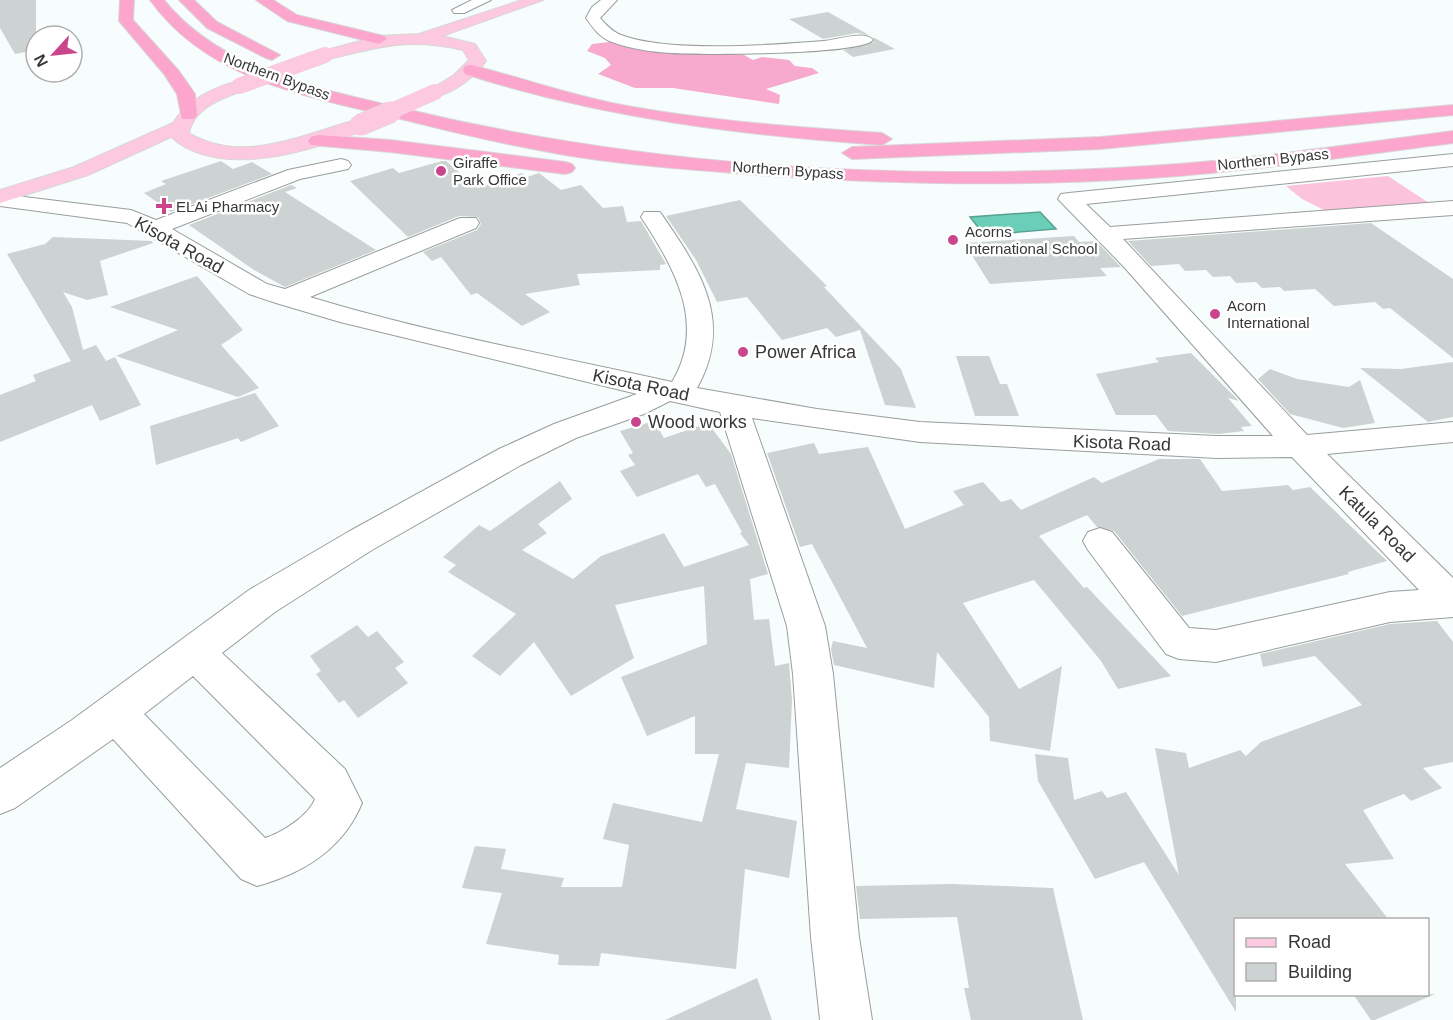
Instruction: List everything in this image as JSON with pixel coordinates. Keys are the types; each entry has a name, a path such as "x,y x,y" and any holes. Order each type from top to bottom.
{"highway":[{"path":"127,0 126,21 171,71 186,93 184,121"},
{"name":"Northern Bypass","path":"156,0 170,18 210,51 310,91 415,117 570,150 655,161 860,175 1049,177 1151,172 1271,160 1453,137"},
{"name":"Northern Bypass","path":"186,0 212,25 253,46 327,76 390,96 504,119"},
{"path":"262,0 291,18 379,39"},
{"path":"471,70 525,89 632,113 764,131 934,143 1100,143"},
{"name":"Northern Bypass","path":"765,148 867,154 1100,143 1453,110"},
{"path":"318,141 390,146 509,162 658,177 809,184 946,185 1049,177"}],"main road":[{"path":"425,37 536,0"},
{"path":"500,28 546,0"},
{"path":"0,198 81,171 184,121 208,99 325,55 379,39 425,37 469,47 478,61 460,79 435,92 318,141 257,151 229,153 205,150 188,143 179,135 184,121"},
{"path":"469,47 483,38"},
{"path":"81,171 205,150"}],"street":[{"path":"459,10 484,0"},
{"path":"610,0 597,10 593,18 607,34 617,39 668,47 703,50 829,46 865,40"},
{"path":"1426,178 1453,160"},
{"path":"154,228 295,174 341,165"},
{"name":"Katula Road","path":"1426,178 1394,165 1069,198 1105,234 1300,446 1453,602"},
{"path":"1426,178 1453,182"},
{"path":"1426,178 1453,202"},
{"name":"Kisota Road","path":"0,198 116,214 154,228 258,289 285,298 424,336 734,405 920,432 1216,447 1300,446 1453,432"},
{"path":"1105,234 1453,208"},
{"path":"0,793 116,713 262,602 428,501 564,431 674,392 698,357 702,330 696,292 684,265 652,217"},
{"path":"285,298 468,223"},
{"path":"734,405 806,626 813,674 835,937 846,1020"},
{"path":"1100,541 1179,644 1216,646 1390,607 1453,602"},
{"path":"116,713 257,863 292,852 333,816 340,803 330,784 196,653"}],"shaded area":[{"path":"617,41 744,55 753,60 762,57 789,60 795,66 812,68 819,73 766,89 780,95 779,104 673,88 635,88 598,74 611,65 605,58 587,51 592,44"},
{"path":"1388,176 1429,203 1326,211 1302,199 1286,186"},
{"path":"1040,212 1056,229 984,235 970,217"}],"building":[{"path":"0,0 36,0 36,24 24,24 24,52 15,54 0,28"},
{"path":"828,12 869,35 857,33 823,39 789,19"},
{"path":"873,37 895,49 853,57 843,50 874,42"},
{"path":"221,161 233,169 252,162 272,174 171,212 144,193 166,184 161,181"},
{"path":"446,161 478,188 522,173 527,177 539,173 561,190 581,185 603,208 623,206 627,222 641,221 666,264 660,265 660,270 577,274 580,285 525,294 550,312 522,326 477,293 471,295 441,257 432,261 423,252 477,230 481,224 478,217 459,216 408,237 350,181 393,168 399,173"},
{"path":"291,185 297,188 285,192 376,250 285,287 254,270 189,225"},
{"path":"740,200 827,286 824,287 901,369 916,408 885,405 860,330 836,337 827,328 782,340 747,297 717,302 696,260 666,216"},
{"path":"1371,223 1453,279 1453,358 1390,308 1383,309 1375,302 1334,306 1315,289 1284,291 1280,287 1262,288 1256,282 1236,283 1230,276 1213,277 1206,270 1185,271 1179,264 1151,266 1128,241"},
{"path":"1074,236 1079,242 1096,241 1121,267 1100,268 1107,276 990,284 964,243"},
{"path":"53,237 152,241 153,243 100,261 108,295 87,300 63,292 72,307 83,350 96,345 106,361 115,357 141,405 100,421 92,405 0,442 0,395 36,381 33,375 71,361 7,254 45,244"},
{"path":"197,276 243,330 221,345 259,388 238,397 116,356 178,330 110,307"},
{"path":"1191,353 1239,401 1228,398 1252,426 1241,427 1244,431 1219,434 1168,431 1156,415 1116,415 1096,374 1159,362 1155,358"},
{"path":"956,356 989,356 1000,384 1007,384 1019,416 975,416"},
{"path":"1453,362 1453,417 1428,422 1360,368 1401,369"},
{"path":"1270,369 1297,379 1349,387 1360,380 1375,423 1343,428 1290,414 1258,379"},
{"path":"255,393 279,426 241,442 238,438 156,465 150,426"},
{"path":"654,421 664,438 708,423 731,454 768,574 750,579 754,620 769,619 775,666 789,663 792,700 789,768 746,763 736,809 797,821 789,878 745,869 736,969 601,953 599,966 558,965 559,955 486,944 502,893 462,888 475,846 506,849 501,869 564,878 561,887 622,887 629,845 603,839 613,803 702,822 719,754 695,754 695,716 647,736 621,677 707,644 704,586 615,605 634,658 571,696 534,642 500,676 472,656 516,614 448,572 456,565 443,557 479,525 490,531 560,481 572,499 538,524 547,533 522,550 573,579 601,556 664,533 684,567 749,545 740,533 742,532 715,484 706,487 698,474 637,497 620,471 635,465 628,455 633,453 620,431"},
{"path":"814,443 819,454 868,447 905,529 964,505 953,491 983,482 1001,502 1011,499 1021,510 1094,477 1102,483 1159,459 1200,459 1222,491 1288,485 1293,490 1310,487 1387,561 1348,572 1349,574 1182,616 1114,531 1097,527 1087,515 1039,536 1084,588 1087,587 1171,676 1118,689 1101,661 1034,580 963,603 1019,689 1062,666 1050,751 990,741 989,717 937,652 934,688 834,665 831,649 833,641 867,648 812,544 800,547 767,453"},
{"path":"1437,621 1453,642 1453,762 1423,768 1442,788 1411,801 1404,794 1363,810 1394,859 1345,864 1387,918 1234,918 1236,1012 1144,862 1095,879 1038,781 1035,754 1068,758 1074,800 1102,791 1107,798 1126,792 1179,875 1155,748 1186,753 1189,768 1240,750 1246,756 1261,742 1362,705 1315,656 1263,667 1260,654 1390,624"},
{"path":"357,625 368,637 377,631 404,662 395,668 408,683 358,718 344,700 339,703 316,674 321,671 310,656"},
{"path":"952,884 1053,888 1083,1020 971,1020 964,988 969,988 957,917 860,919 856,886"},
{"path":"757,978 772,1020 665,1020"},
{"path":"1429,994 1435,994 1375,1020 1371,1020 1354,996 1429,996"}],"place":[{"name":"Giraffe Park Office","path":"441,171"},
{"name":"ELAi Pharmacy","path":"164,206"},
{"name":"Acorns International School","path":"953,240"},
{"name":"Acorn International","path":"1215,314"},
{"name":"Power Africa","path":"743,352"},
{"name":"Wood works","path":"636,422"}]}
